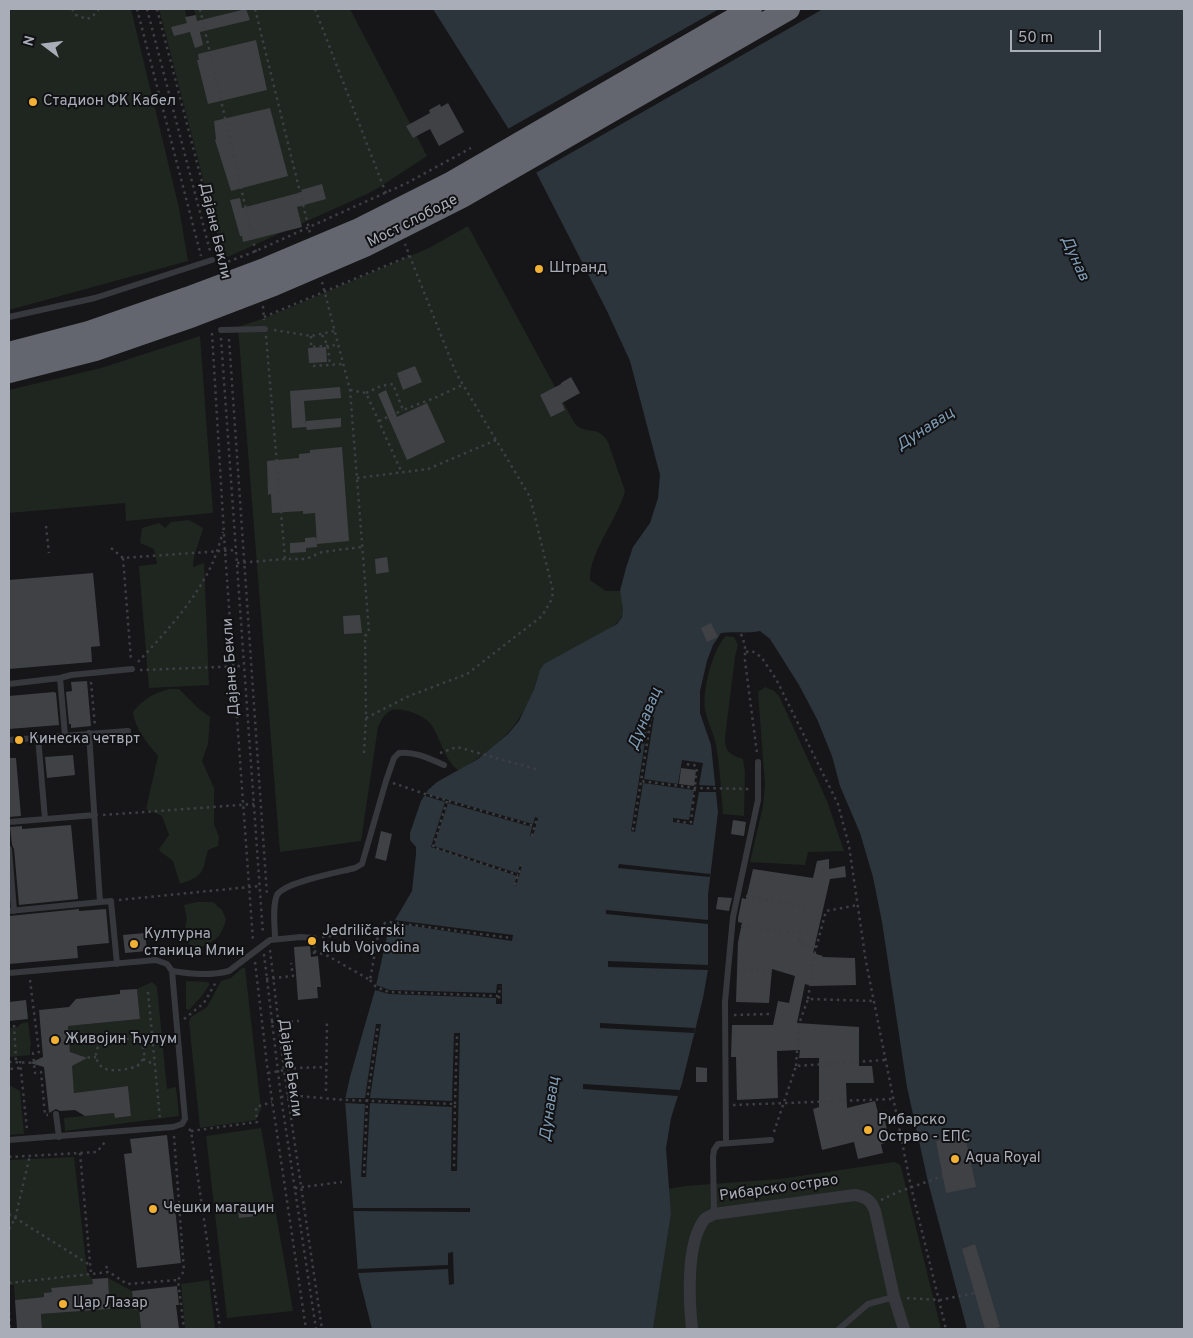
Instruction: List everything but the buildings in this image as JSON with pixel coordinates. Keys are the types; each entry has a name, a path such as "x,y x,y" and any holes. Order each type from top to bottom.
{"highway":[{"name":"Мост слободе","path":"9,353 89,332 187,298 267,268 357,230 452,182 751,9"},
{"name":"Мост слободе","path":"9,372 95,350 193,316 274,286 365,246 462,197 789,9"}],"street":[{"name":"Рибарско острво","path":"692,1329 689,1273 697,1236 705,1219 714,1214 855,1195 866,1197 873,1204"},
{"path":"873,1204 894,1297 904,1329"}],"lane":[{"path":"9,317 95,298 156,277 213,263"},
{"path":"221,330 265,329"},
{"path":"9,684 132,669"},
{"path":"60,678 65,735"},
{"path":"9,740 128,730"},
{"path":"92,733 100,902"},
{"path":"38,737 45,819"},
{"path":"269,940 277,895 282,890 306,880 355,868 362,864 386,781 394,758 399,752 428,758 444,765"},
{"path":"726,1143 725,1015 728,969 737,894 758,800 758,762"},
{"path":"9,822 95,815"},
{"path":"9,849 12,911 111,901 117,964"},
{"path":"172,972 204,974 222,972 229,970 269,940 301,937 314,938"},
{"path":"9,973 156,960 167,964 172,972 185,1119 182,1124 173,1127 9,1140"},
{"path":"56,1114 58,1136"},
{"path":"714,1214 714,1150 718,1144 771,1140"},
{"path":"839,1329 868,1304 894,1297"}],"path":[{"path":"72,9 76,15 87,19 92,17 99,9"},
{"path":"137,9 203,264"},
{"name":"Дајане Бекли","path":"147,9 213,263"},
{"path":"157,9 220,251 223,273"},
{"path":"200,9 257,260"},
{"path":"255,9 309,227"},
{"path":"315,9 389,202"},
{"path":"213,263 222,264 256,251 407,183 471,148"},
{"path":"366,718 409,696 467,674 542,616 552,600 552,591 530,497 456,373 402,238"},
{"path":"264,317 409,256"},
{"path":"324,292 350,390 369,632 364,636 366,718 364,753"},
{"path":"262,298 285,559"},
{"path":"228,329 267,904"},
{"path":"265,329 311,336 334,331"},
{"name":"Дајане Бекли","path":"221,330 259,886 269,940 266,979 281,1097 316,1329"},
{"path":"212,332 225,551 254,951 272,1102 306,1329"},
{"path":"322,335 328,346 330,365"},
{"path":"311,336 311,347 338,345"},
{"path":"313,366 343,364"},
{"path":"350,390 366,393 381,386 393,384 403,410"},
{"path":"379,421 462,385"},
{"path":"366,393 402,473"},
{"path":"356,478 428,470 496,440"},
{"path":"46,526 49,553"},
{"path":"132,669 156,643 195,594 212,563 224,529"},
{"path":"236,563 306,559 322,552 362,547"},
{"path":"111,548 123,558 236,550"},
{"path":"123,558 132,669"},
{"path":"741,634 746,652 758,762"},
{"path":"746,652 752,651 758,654 776,679 838,804 850,846 866,962 911,1187 946,1329"},
{"path":"143,671 243,666"},
{"path":"91,673 92,733"},
{"path":"633,830 651,718"},
{"path":"428,758 457,747 539,770"},
{"path":"677,821 691,822 696,788 697,768 694,765 683,764"},
{"path":"386,781 534,826"},
{"path":"641,781 696,788 758,789"},
{"path":"448,801 433,846 518,875"},
{"path":"95,815 254,804"},
{"path":"532,836 537,818"},
{"path":"515,886 521,865"},
{"path":"111,901 259,886"},
{"path":"737,894 806,907"},
{"path":"771,1140 796,1066 800,1024 808,999 816,948 826,911 858,905"},
{"path":"370,980 379,930 387,922 511,938"},
{"path":"732,925 800,932 799,943 816,948"},
{"path":"314,938 379,930"},
{"path":"269,940 277,1022 322,1329"},
{"path":"314,951 328,956 370,980 378,989 389,992 499,996"},
{"path":"266,979 293,976 292,963"},
{"path":"728,969 773,971"},
{"path":"176,1026 204,1003 222,972"},
{"path":"31,985 39,1052 33,1053 35,1073 41,1072 45,1115 56,1114"},
{"path":"500,986 500,1002"},
{"path":"148,992 161,1128"},
{"path":"808,999 874,1001"},
{"path":"725,1015 769,1014"},
{"path":"326,1091 327,1020"},
{"path":"271,1022 299,1021"},
{"path":"14,1025 18,1061 21,1068 28,1139"},
{"path":"364,1173 367,1101 378,1026"},
{"path":"454,1169 457,1036"},
{"path":"136,1040 143,1046 143,1060 133,1068 111,1070 101,1067 96,1057 97,1048 105,1041 136,1040"},
{"path":"81,1058 96,1057"},
{"path":"143,1060 155,1065"},
{"path":"796,1066 885,1060"},
{"path":"21,1068 9,1069 9,1063 18,1061 35,1063"},
{"path":"268,1072 296,1068 326,1067"},
{"path":"281,1097 456,1104"},
{"path":"727,1106 893,1099"},
{"path":"191,1131 257,1122 256,1107 272,1102"},
{"path":"182,1124 191,1131 220,1329"},
{"path":"173,1127 184,1271 178,1280 184,1329"},
{"path":"9,1157 96,1152 106,1140 112,1138"},
{"path":"80,1153 92,1274"},
{"path":"9,1229 14,1219 30,1156"},
{"path":"873,1204 911,1187 943,1176"},
{"path":"295,1188 342,1182"},
{"path":"9,1214 14,1219 91,1266"},
{"path":"106,1266 108,1272 127,1284 178,1280"},
{"path":"9,1283 108,1272"},
{"path":"894,1297 940,1300 974,1293"},
{"path":"9,1312 10,1329"}],"shaded area":[{"path":"9,9 131,9 179,208 188,261 9,310"},
{"path":"159,9 185,9 188,28 201,36 194,9 350,9 427,156 367,194 228,257 223,256"},
{"path":"468,226 575,424 584,429 600,433 608,442 625,491 594,558 590,580 606,591 620,591 623,603 622,616 610,629 538,676 526,707 510,730 490,749 463,768 458,770 449,760 434,729 427,720 405,710 388,712 378,727 361,841 280,852 238,327 265,318 429,248"},
{"path":"200,336 213,513 126,521 125,503 9,513 9,390 101,368"},
{"path":"189,520 203,528 195,552 193,567 204,563 209,685 149,688 139,566 157,564 154,549 140,543 142,528 159,523 165,528 171,522"},
{"path":"726,636 734,637 738,645 725,742 729,752 743,759 745,772 744,816 723,814 716,745 705,709 705,692 710,670 717,650"},
{"path":"765,687 774,691 779,696 827,801 844,851 808,852 805,865 750,862 763,806 765,785 758,692"},
{"path":"169,689 179,689 210,717 208,744 202,761 214,788 214,824 219,837 218,846 208,850 201,873 194,879 180,884 173,861 159,849 169,835 162,816 146,809 158,756 139,730 133,712 149,697"},
{"path":"197,902 213,902 222,910 226,919 222,931 216,939 196,949 183,939 187,919 184,905"},
{"path":"242,968 245,968 261,1109 256,1120 200,1128 189,1022 191,1017 207,1007 221,981 231,978"},
{"path":"186,981 207,982 210,984 189,1010 186,1009"},
{"path":"152,982 157,987 167,1089 176,1087 179,1116 65,1131 64,1118 114,1113 115,1118 131,1116 128,1086 74,1093 68,1026 140,1019 137,989"},
{"path":"28,1022 31,1045 30,1055 9,1057 9,1027 18,1027 20,1024"},
{"path":"9,1085 20,1091 24,1134 9,1135"},
{"path":"261,1128 293,1311 227,1318 206,1136"},
{"path":"74,1157 87,1271 93,1284 51,1288 52,1292 44,1293 44,1297 15,1300 14,1285 9,1285 9,1160"},
{"path":"894,1162 901,1167 941,1329 653,1329 671,1214 668,1189 780,1179"},
{"path":"108,1278 132,1291 135,1310 139,1309 141,1329 42,1329 41,1314 110,1309"},
{"path":"209,1280 215,1329 185,1329 181,1284"}],"water":[{"path":"433,9 1184,9 1184,1329 967,1329 928,1182 907,1087 882,922 873,877 860,833 840,786 832,756 817,719 799,685 770,639 760,631 721,633 713,645 707,661 700,691 700,713 711,745 718,812 708,895 708,970 682,1083 671,1118 666,1148 671,1214 653,1329 372,1329 358,1273 345,1100 375,990 388,932 412,891 416,847 410,840 410,833 421,801 428,790 437,782 478,759 508,734 519,721 544,664 617,624 622,617 623,609 620,591 626,568 633,547 650,523 658,498 660,475 630,361 607,311 537,174"}],"pier":[{"path":"719,9 823,9 534,174 506,130"},
{"path":"649,716 654,717 644,779 678,784 682,760 703,763 699,785 716,786 716,792 699,792 693,825 673,822 673,818 689,820 694,790 643,783 635,832 631,831"},
{"path":"424,793 533,824 535,817 538,818 533,836 530,836 532,827 448,803 434,846 517,873 520,865 522,866 516,886 514,885 517,876 431,847 445,802 422,795"},
{"path":"619,864 710,874 710,877 618,868"},
{"path":"606,910 708,920 708,924 606,914"},
{"path":"394,920 513,935 512,941 393,923"},
{"path":"608,961 708,965 708,970 608,967"},
{"path":"497,984 502,984 502,1004 496,1004 496,998 389,994 375,990 376,985 390,990 496,993"},
{"path":"600,1023 695,1028 694,1033 600,1028"},
{"path":"376,1024 381,1024 370,1098 452,1101 454,1033 460,1033 457,1171 451,1171 452,1107 370,1103 366,1177 361,1177 365,1104 345,1103 345,1098 365,1098"},
{"path":"583,1084 680,1090 678,1096 583,1089"},
{"path":"352,1208 470,1208 470,1212 353,1211"},
{"path":"453,1252 454,1284 449,1285 448,1269 358,1273 358,1269 448,1265 448,1253"}],"place":[{"name":"Стадион ФК Кабел","path":"33,102"},
{"name":"Штранд","path":"539,269"},
{"name":"Кинеска четврт","path":"19,740"},
{"name":"Jedriličarski klub Vojvodina","path":"312,941"},
{"name":"Културна станица Млин","path":"134,944"},
{"name":"Живојин Ћулум","path":"55,1040"},
{"name":"Рибарско Острво - ЕПС","path":"868,1130"},
{"name":"Aqua Royal","path":"955,1159"},
{"name":"Чешки магацин","path":"153,1209"},
{"name":"Цар Лазар","path":"63,1304"}],"water label":[{"name":"Дунав","path":"1074,259"},
{"name":"Дунавац","path":"926,430"},
{"name":"Дунавац","path":"646,719"},
{"name":"Дунавац","path":"551,1109"}]}
